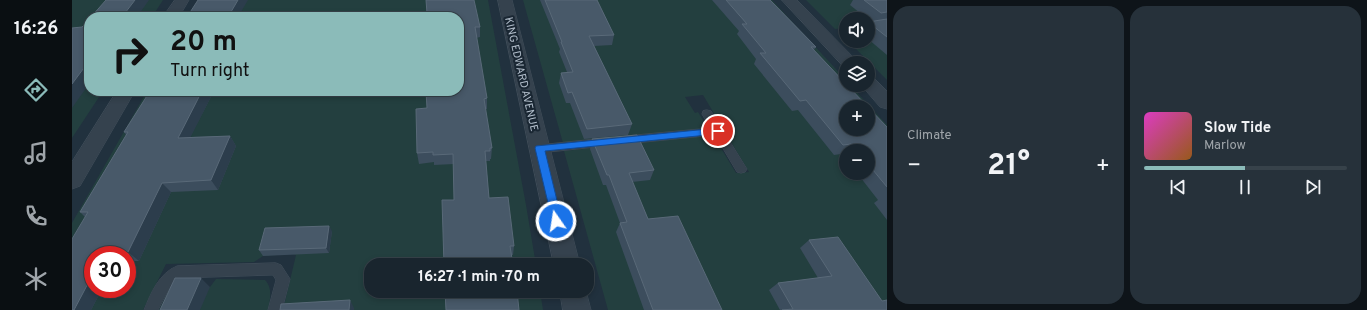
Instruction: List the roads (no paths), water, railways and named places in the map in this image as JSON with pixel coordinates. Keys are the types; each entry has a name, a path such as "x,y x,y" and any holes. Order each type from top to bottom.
{"street":[{"path":"174,12 182,0"},
{"name":"KING EDWARD AVENUE","path":"504,0 565,258"},
{"path":"789,0 843,56"},
{"path":"875,89 887,102"},
{"path":"72,180 123,96"},
{"path":"574,298 577,310"}],"lane":[{"path":"707,114 741,169"},
{"path":"539,148 718,131"},
{"path":"151,310 165,282 177,272 276,269 283,279 275,310"}]}
